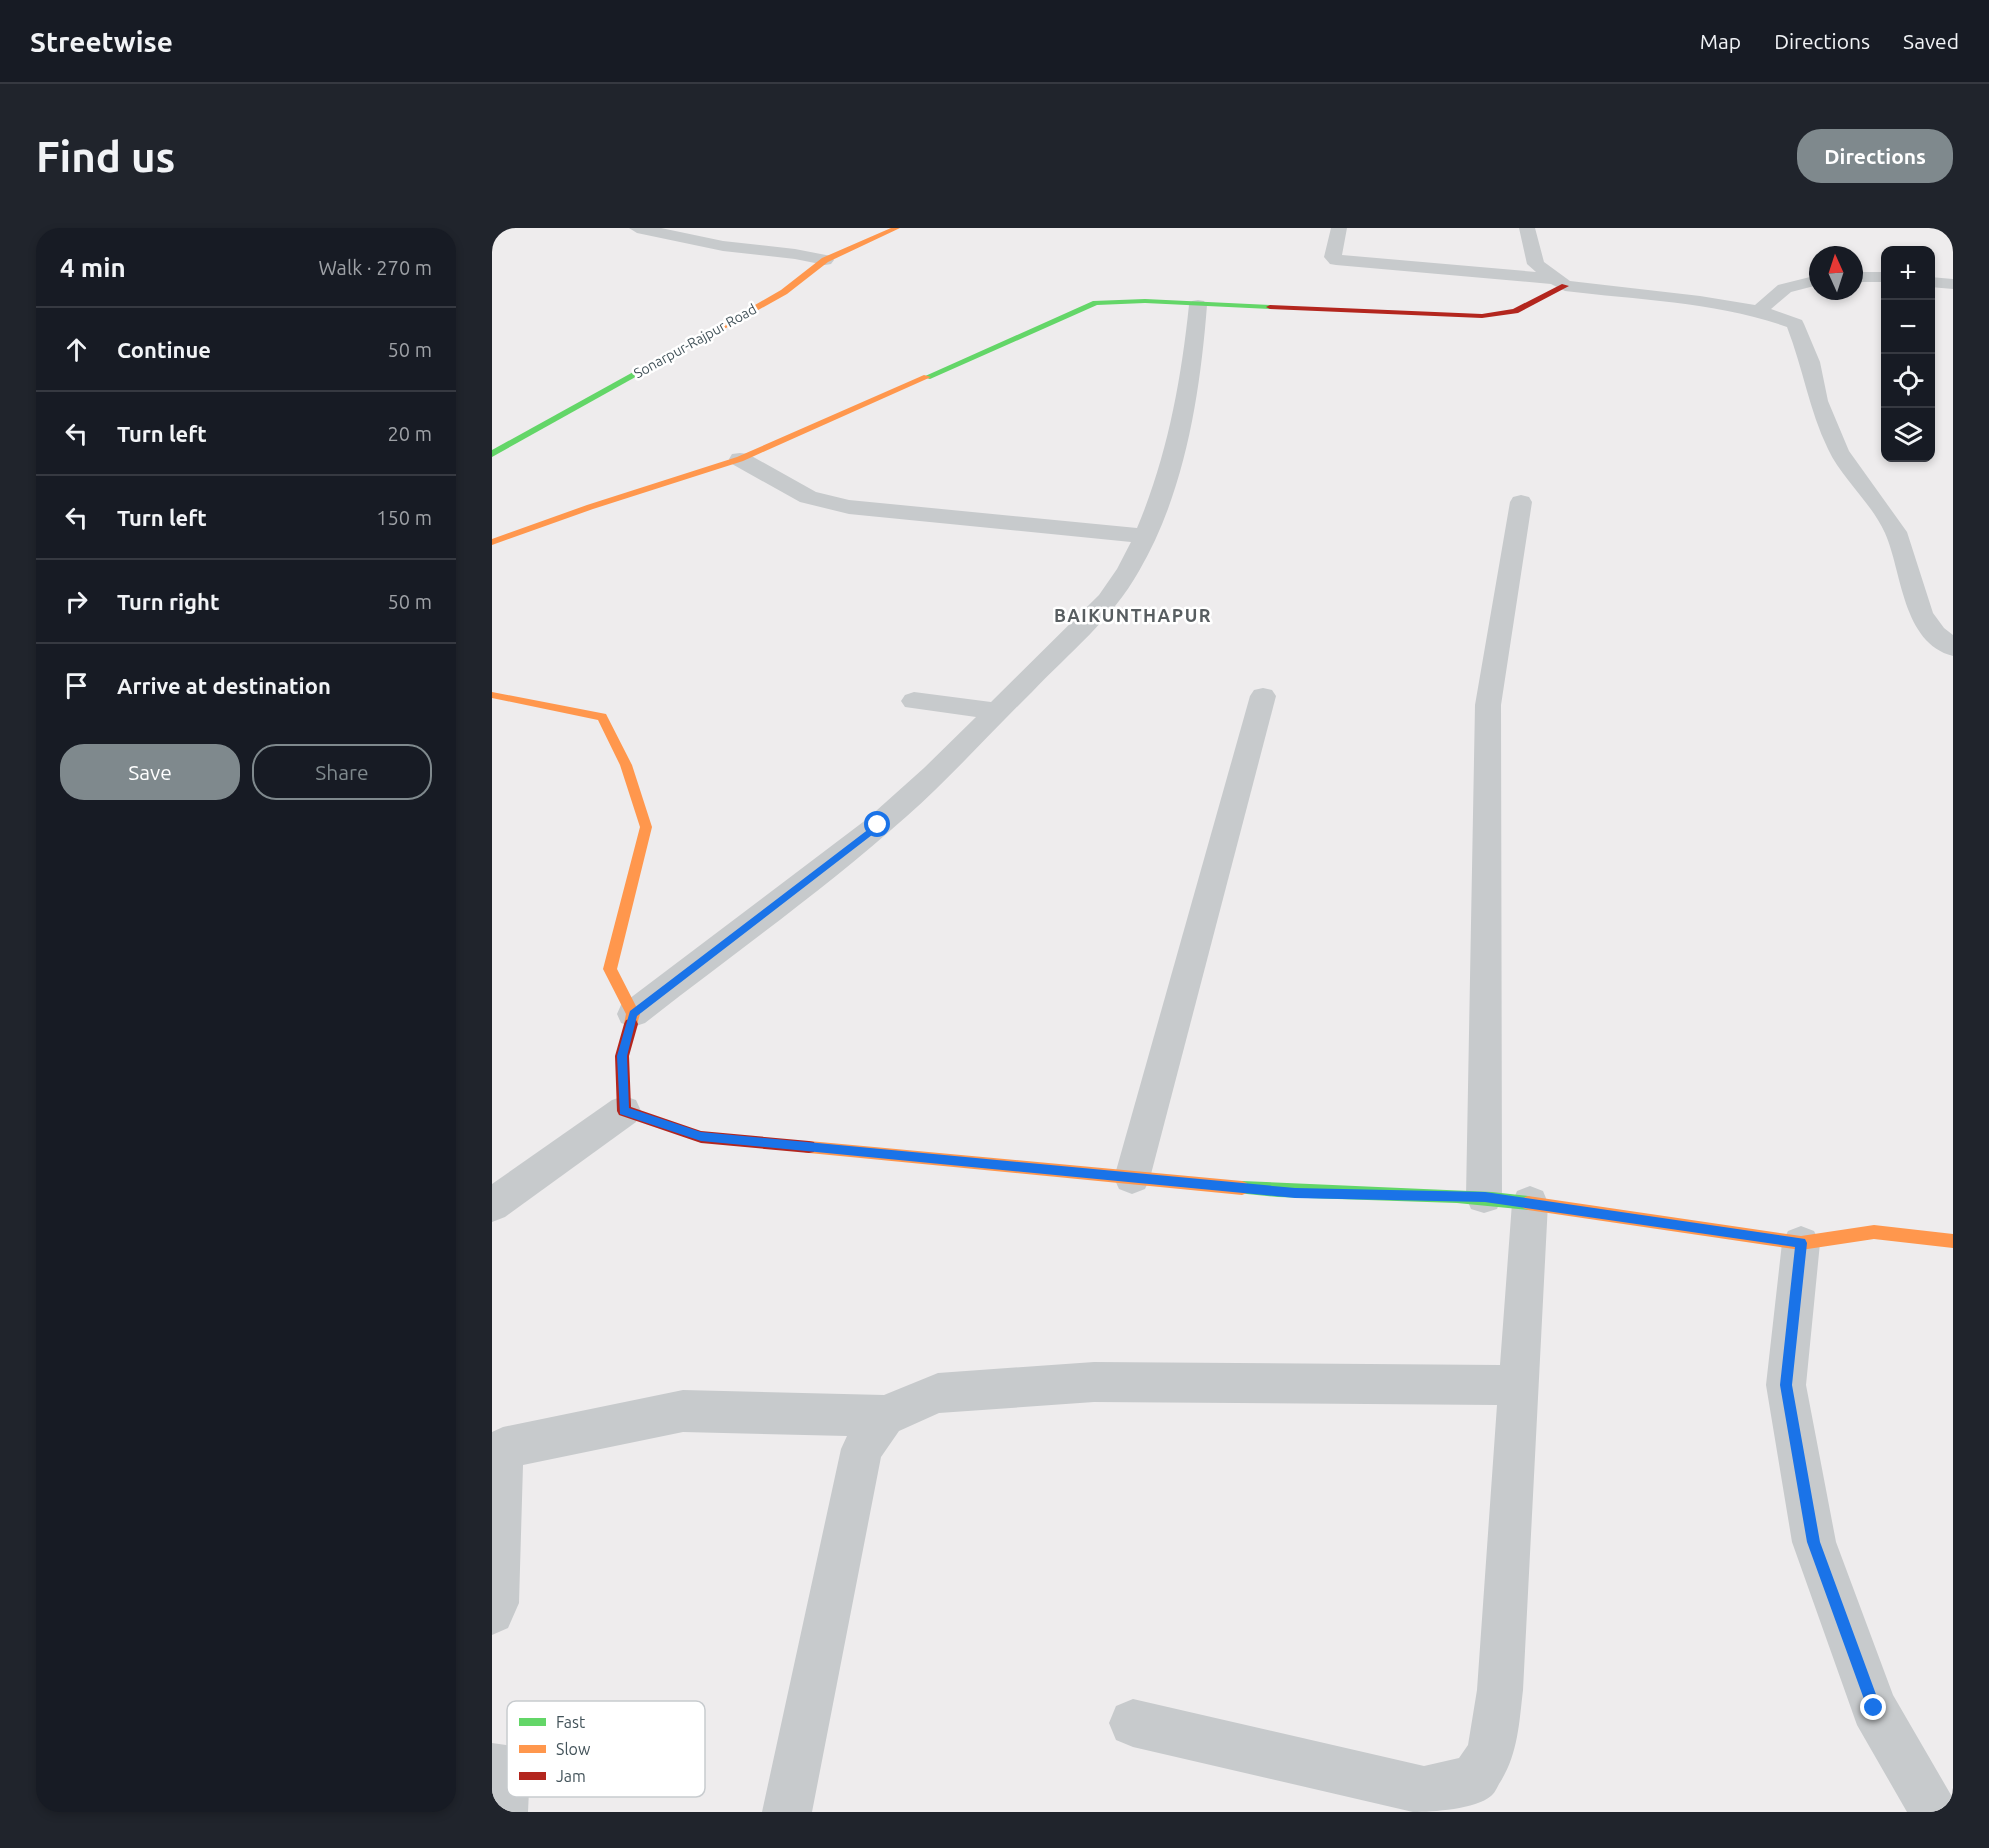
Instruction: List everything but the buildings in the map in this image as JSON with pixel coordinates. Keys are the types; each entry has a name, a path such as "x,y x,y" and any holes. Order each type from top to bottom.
{"street":[{"path":"637,228 678,232 723,246 795,254 825,260"},
{"name":"Sonarpur-Rajpur Road","path":"492,454 784,292 825,260 897,228"},
{"path":"1339,228 1333,257 1336,260 1559,283 1700,301 1759,311 1795,324 1810,362 1818,401 1839,452 1896,532 1921,613 1935,633 1953,648"},
{"path":"1527,228 1536,264 1559,283"},
{"path":"1863,277 1881,277"},
{"path":"1759,311 1776,292 1790,285 1809,282"},
{"path":"1935,282 1953,284"},
{"path":"492,542 590,507 740,459 1087,306 1118,301 1482,316 1515,311 1559,283"},
{"path":"624,1111 622,1056 633,1014 878,825 945,767 1102,606 1128,571 1145,536 1181,425 1195,352 1198,305"},
{"path":"740,459 808,497 849,507 1145,536"},
{"path":"1485,1197 1488,705 1521,502"},
{"path":"492,695 602,717 626,765 646,827 610,969 633,1014"},
{"path":"1132,1178 1263,696"},
{"path":"914,701 998,711"},
{"path":"624,1111 701,1137 1295,1193 1485,1197 1801,1243 1874,1232 1953,1241"},
{"path":"492,1205 624,1111"},
{"path":"1133,1723 1424,1790 1474,1779 1491,1753 1500,1690 1530,1203"},
{"path":"1801,1243 1786,1385 1814,1542 1874,1708 1934,1812"},
{"path":"492,1612 496,1603 503,1448 684,1411 884,1416 939,1393 1094,1382 1519,1385"},
{"path":"787,1812 862,1449 884,1416"},
{"path":"492,1767 506,1769 503,1812"}],"traffic: fast":[{"path":"927,377 1096,303 1145,301 1270,307"},
{"path":"492,454 714,331"},
{"path":"1242,1188 1457,1196 1528,1203"}],"traffic: slow":[{"path":"714,331 784,292 825,260 897,228"},
{"path":"492,542 590,507 740,459 927,377"},
{"path":"492,695 602,717 626,765 646,827 610,969 633,1014 631,1024"},
{"path":"809,1147 1242,1188"},
{"path":"1528,1203 1801,1243 1874,1232 1953,1241"}],"traffic: jam":[{"path":"1270,307 1482,316 1515,311 1565,286"},
{"path":"631,1024 622,1056 624,1111 701,1137 809,1147"}],"district":[{"name":"BAIKUNTHAPUR","path":"1133,615"}],"route":[{"path":"878,825 633,1014 622,1056 624,1111 701,1137 1295,1193 1485,1197 1801,1243 1786,1385 1814,1542 1874,1708"}]}
